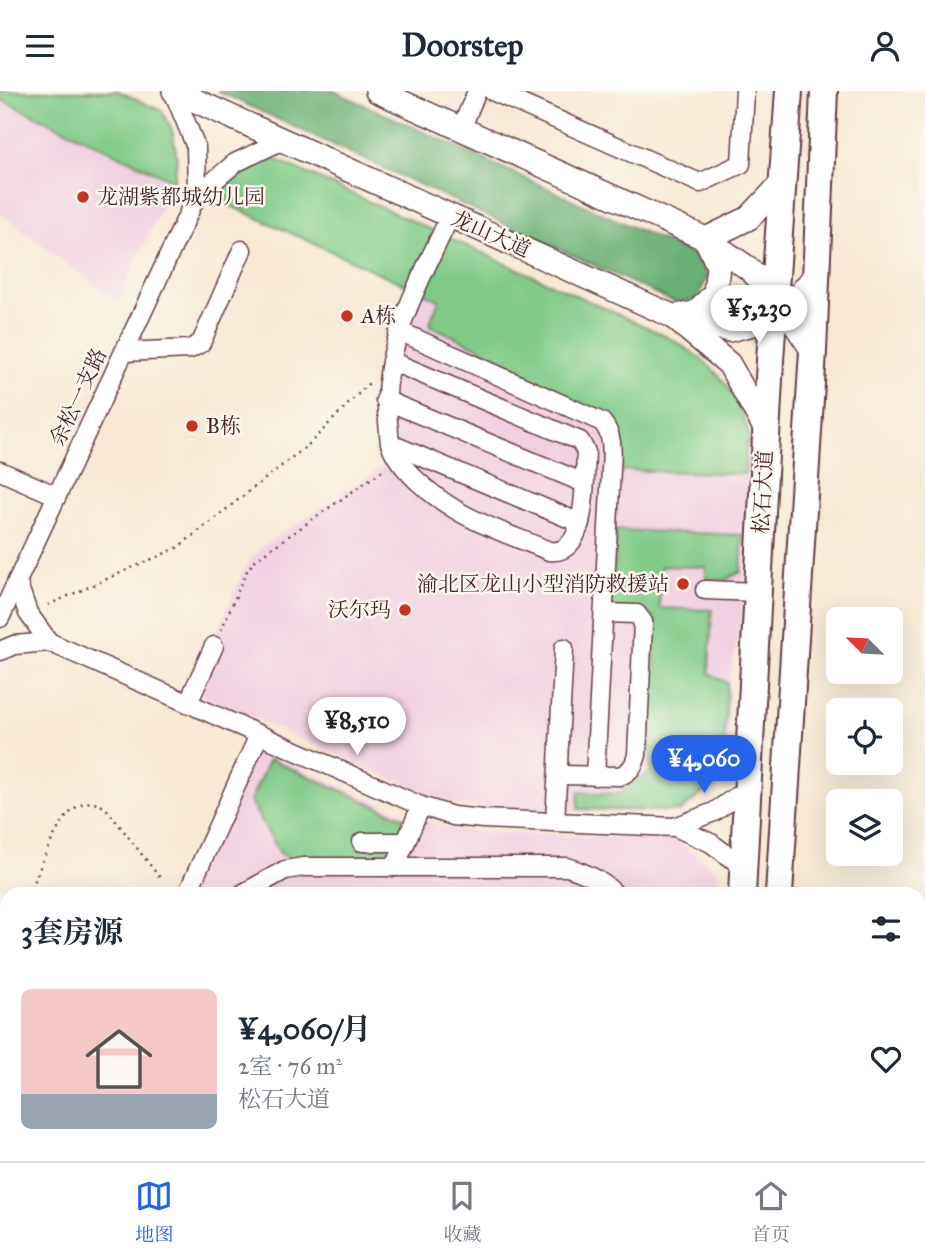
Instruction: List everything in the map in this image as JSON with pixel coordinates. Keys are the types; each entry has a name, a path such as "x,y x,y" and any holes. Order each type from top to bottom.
{"highway":[{"name":"松石大道","path":"742,887 766,430 778,307 789,91"},
{"name":"松石大道","path":"779,887 813,351 824,91"}],"main road":[{"name":"龙山大道","path":"174,91 672,316 729,365 766,430"},
{"path":"377,91 706,239 748,268 813,351"},
{"path":"706,239 749,218 783,182"},
{"path":"672,316 696,313 715,293 718,266 706,239"},
{"path":"672,316 729,330 778,307 816,275"}],"street":[{"path":"174,91 196,147 197,195"},
{"path":"461,129 477,91"},
{"path":"492,91 700,183 741,164 745,91"},
{"path":"197,195 235,163 283,140"},
{"name":"余松一支路","path":"0,618 197,195"},
{"path":"391,361 580,441 586,452 584,483 580,523 576,537 570,545 563,550 549,551 458,512 408,472 395,452 385,400 391,361 399,331 450,216"},
{"path":"124,352 190,349 201,343 242,250"},
{"path":"399,331 603,422 609,430 612,441 611,469 595,776"},
{"path":"385,400 584,483"},
{"path":"395,452 580,523"},
{"path":"0,471 57,496"},
{"path":"17,581 29,613 49,642"},
{"path":"705,590 757,592"},
{"path":"558,775 620,776 634,766 637,755 643,622 637,614 604,613"},
{"path":"0,651 14,645 49,642 421,806 453,816 675,827 711,843 742,866"},
{"path":"188,703 214,646"},
{"path":"555,822 564,648"},
{"path":"190,887 259,735"},
{"path":"675,827 714,812 747,789"},
{"path":"395,867 421,806"},
{"path":"362,842 406,842"},
{"path":"255,887 285,870 304,867 567,867 595,878 606,887"}],"path":[{"path":"48,605 177,548 309,445 391,361"},
{"path":"214,646 247,571 256,559 395,452"},
{"path":"32,887 63,820 72,809 93,802 106,807 161,879"}],"shaded area":[{"name":"龙湖紫都城幼儿园","path":"0,100 174,181 117,302 0,213"},
{"path":"407,285 751,444 743,609 730,677 727,777 682,814 491,809 454,804 190,690 245,568 253,556 263,546 387,464 380,442 375,399 379,357"},
{"path":"246,744 416,819 450,828 486,832 672,838 718,871 717,887 181,887"}],"green space":[{"path":"0,91 118,91 162,111 173,132 177,160 174,181 0,99"},
{"path":"217,91 334,91 698,257 708,276 697,299 676,303"},
{"path":"275,159 683,346 722,379 739,408 751,444 746,442 745,474 622,470 619,436 611,418 495,367 499,357 429,325 439,300 211,197 241,175"},
{"path":"616,530 743,535 741,572 725,580 706,579 706,567 661,566 659,608 712,610 709,673 727,683 723,776 680,811 578,809 579,792 618,794 650,772 656,621 642,609 612,608"},
{"path":"269,759 409,820 404,832 358,833 357,848 398,847 392,860 297,863 280,853 250,801"}],"place":[{"name":"龙湖紫都城幼儿园","path":"83,197"},
{"name":"A栋","path":"347,316"},
{"name":"B栋","path":"192,426"},
{"name":"渝北区龙山小型消防救援站","path":"683,584"},
{"name":"沃尔玛","path":"405,610"}]}
